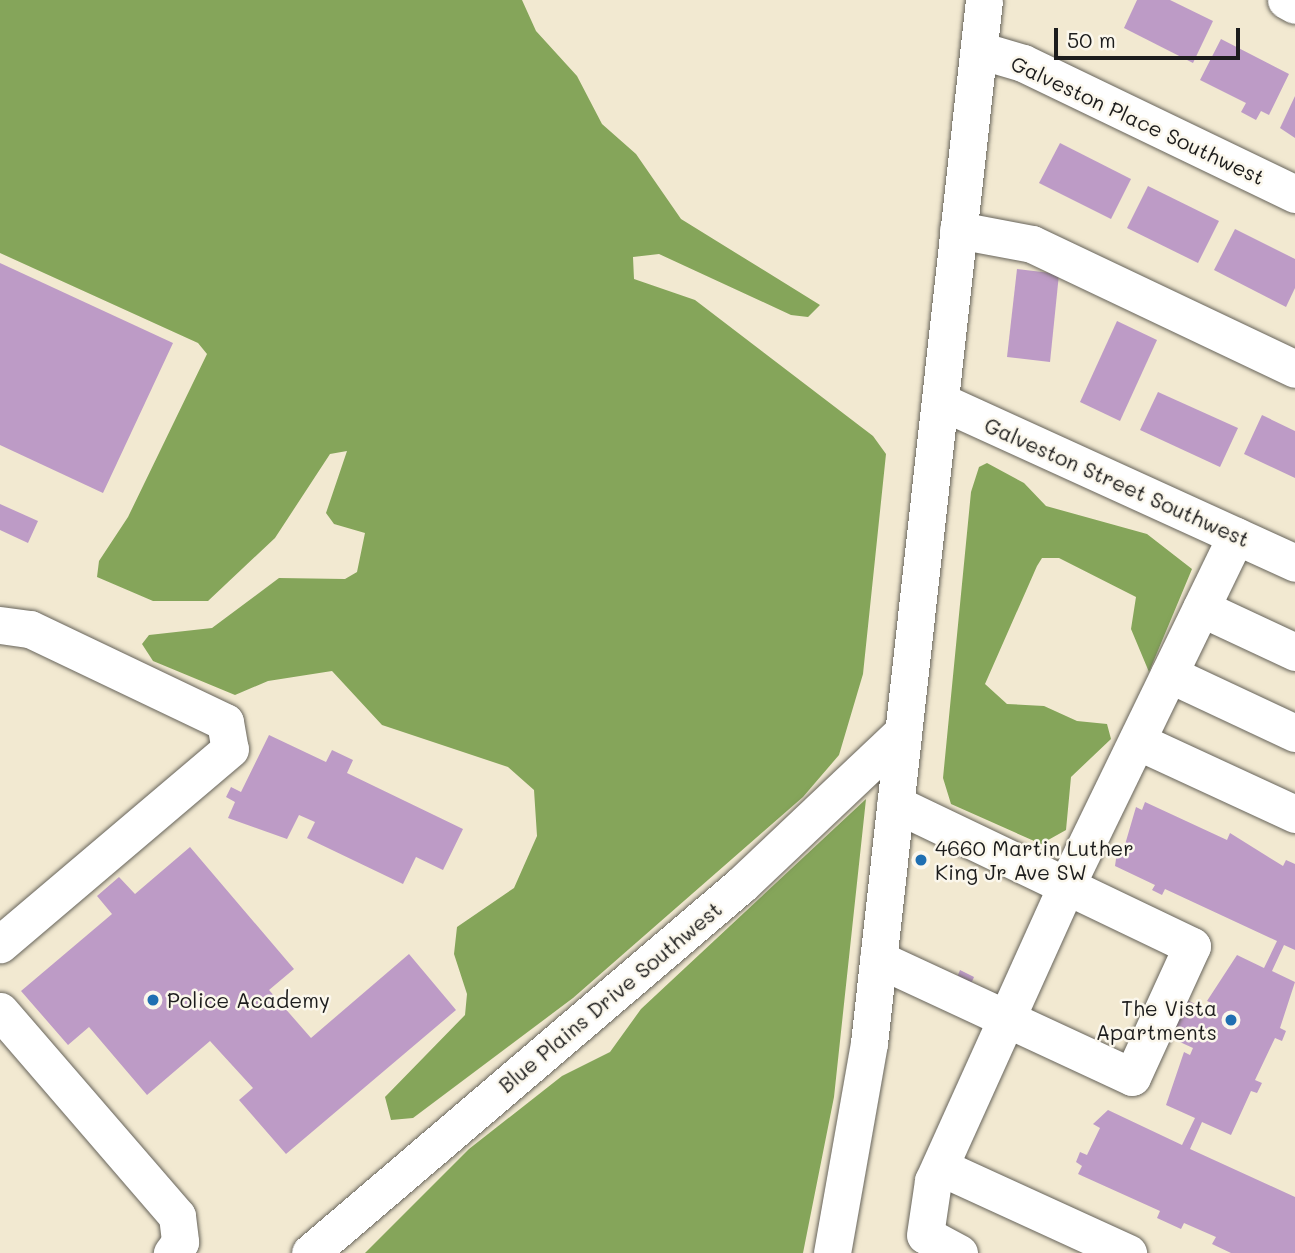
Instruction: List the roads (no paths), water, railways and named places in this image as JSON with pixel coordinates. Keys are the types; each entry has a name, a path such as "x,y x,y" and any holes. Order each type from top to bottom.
{"street":[{"path":"832,1253 859,1116 984,0"},
{"path":"1286,0 1295,5"},
{"name":"Galveston Place Southwest","path":"979,50 1023,63 1295,194"},
{"path":"958,230 1032,244 1295,369"},
{"name":"Galveston Street Southwest","path":"940,401 1295,563"},
{"path":"959,1253 925,1235 922,1222 940,1167 1066,886 1236,536"},
{"path":"1201,608 1295,652"},
{"path":"0,625 30,629 225,722 230,750 0,944"},
{"path":"1169,674 1295,733"},
{"name":"Blue Plains Drive Southwest","path":"310,1253 742,884 903,732"},
{"path":"1137,741 1295,814"},
{"path":"878,959 1132,1077 1192,946 895,804"},
{"path":"0,1011 177,1216 180,1242 172,1253"},
{"path":"940,1167 1128,1253"}],"place":[{"name":"4660 Martin Luther King Jr Ave SW","path":"921,860"},
{"name":"Police Academy","path":"153,1000"},
{"name":"The Vista Apartments","path":"1231,1020"}]}
